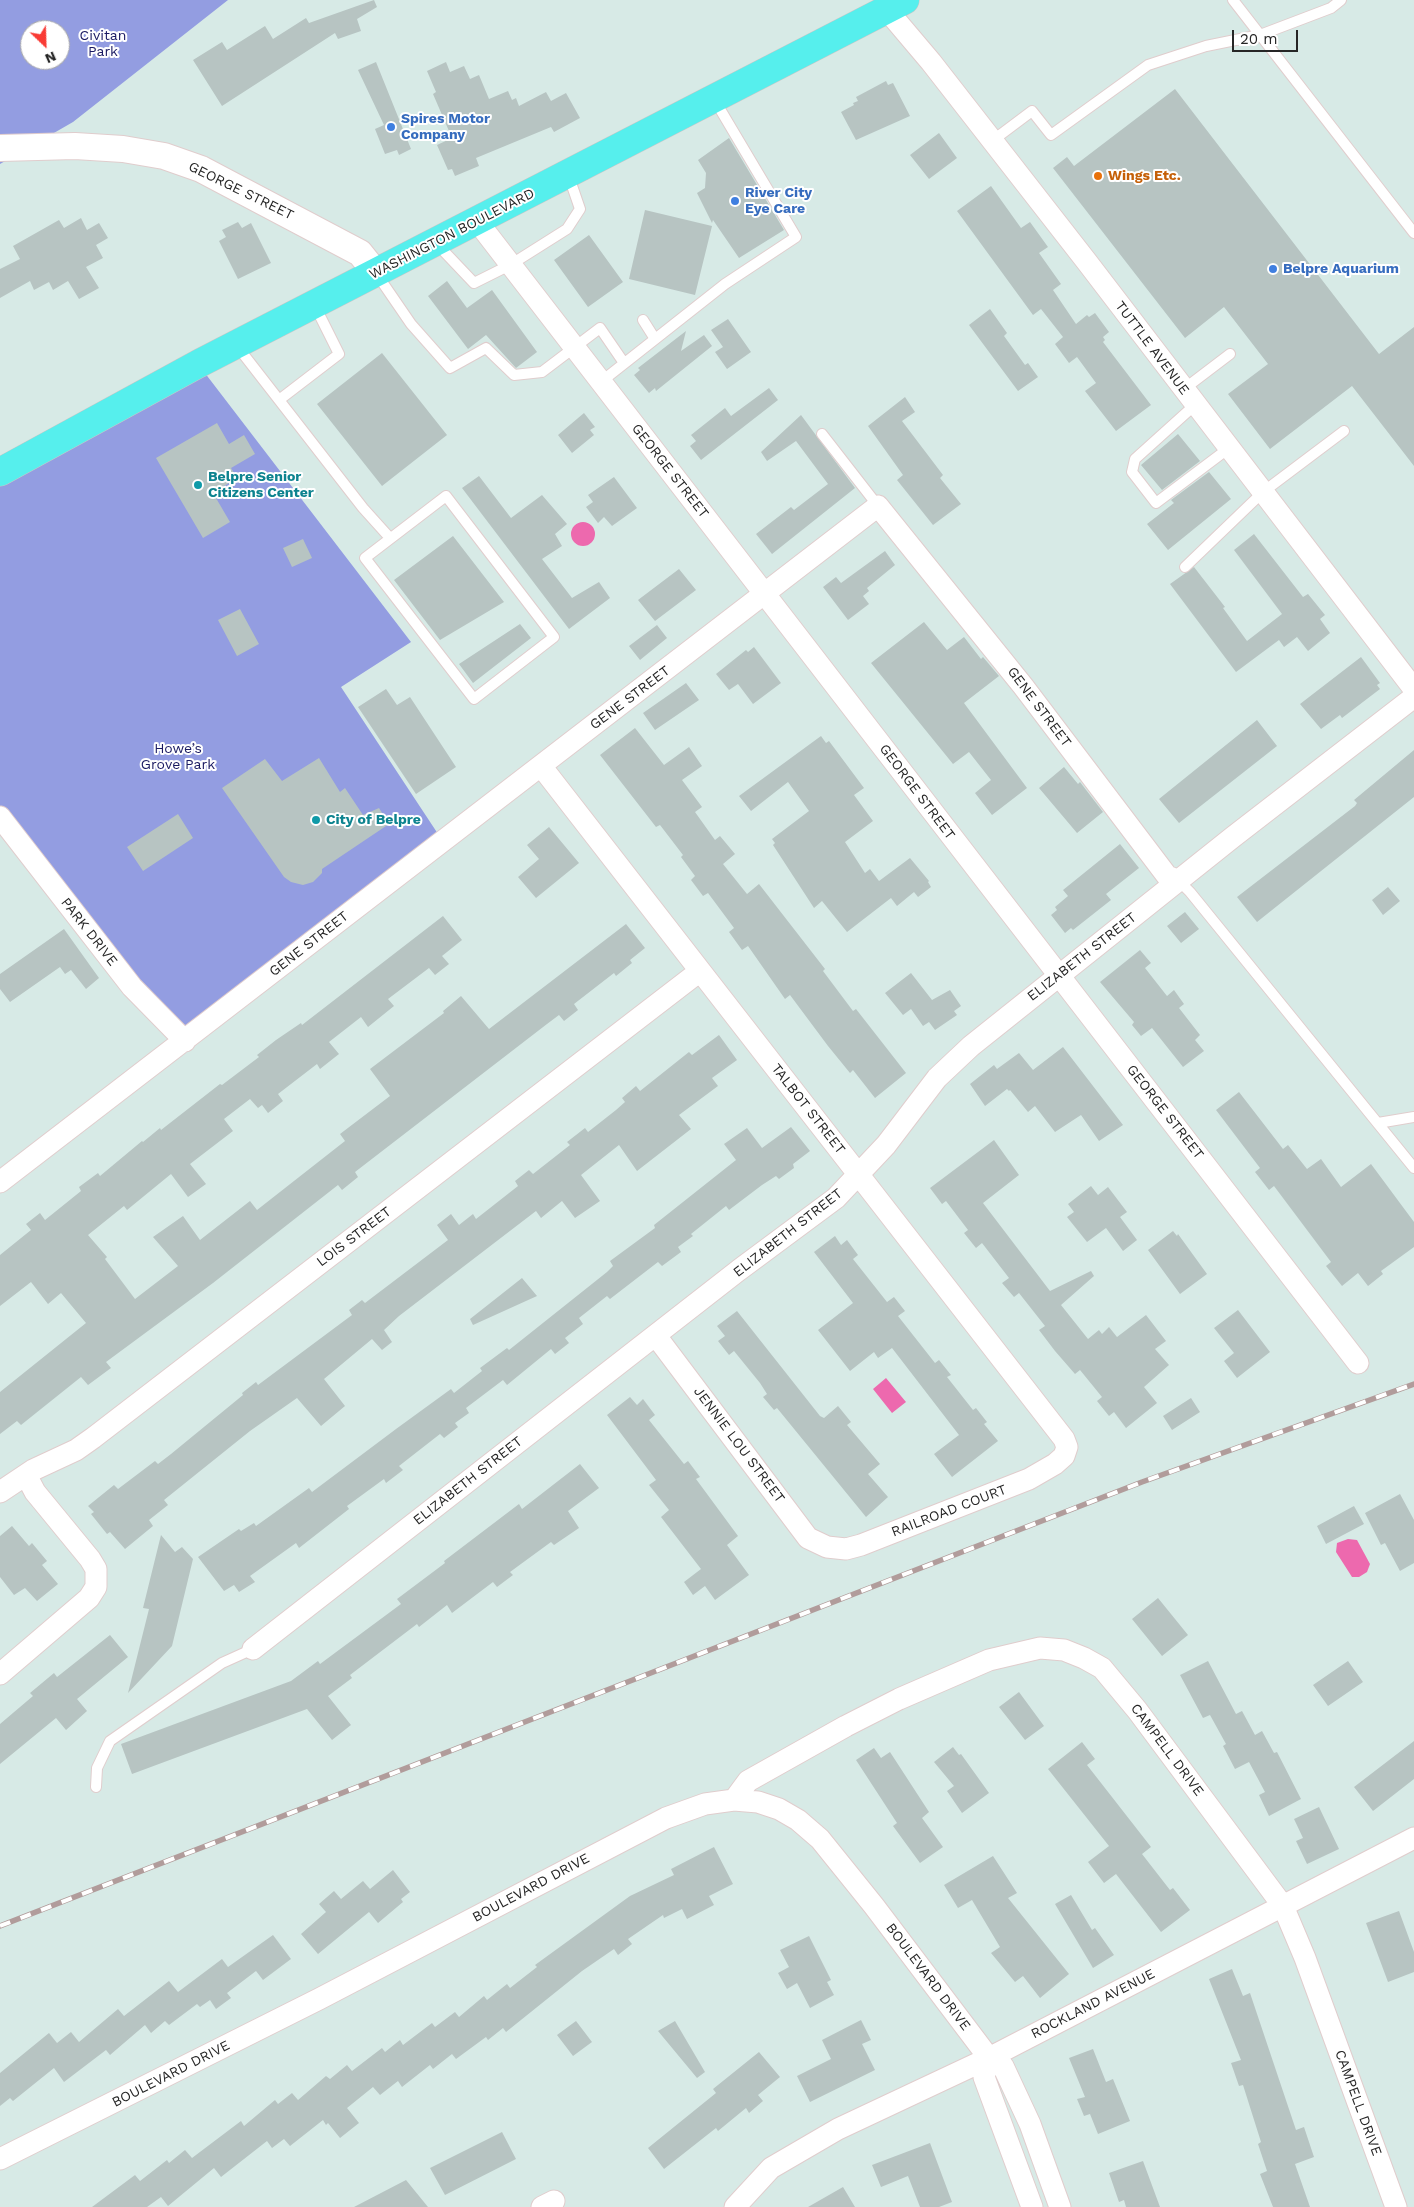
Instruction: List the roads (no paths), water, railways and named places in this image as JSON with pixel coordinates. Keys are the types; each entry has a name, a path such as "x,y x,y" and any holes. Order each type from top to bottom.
{"main road":[{"name":"WASHINGTON BOULEVARD","path":"0,472 236,345 896,5"}],"street":[{"name":"TUTTLE AVENUE","path":"896,5 931,62 1414,689"},
{"name":"GEORGE STREET","path":"0,148 75,146 122,148 164,156 202,169 360,253 376,273"},
{"name":"GEORGE STREET","path":"477,221 1358,1363"},
{"name":"GENE STREET","path":"0,1182 878,506 1024,686 1167,876 1178,881"},
{"name":"ELIZABETH STREET","path":"253,1648 836,1198 886,1145 937,1078 971,1046 1058,975 1414,697"},
{"name":"TALBOT STREET","path":"541,766 1064,1439 1067,1447 1064,1456"},
{"name":"PARK DRIVE","path":"0,817 132,987 185,1041"},
{"name":"LOIS STREET","path":"0,1492 26,1474 93,1438 700,971"},
{"name":"JENNIE LOU STREET","path":"656,1336 808,1538 827,1547"},
{"name":"RAILROAD COURT","path":"827,1547 846,1549 861,1545 1029,1479 1055,1464 1064,1456"},
{"path":"0,1674 89,1598 96,1587 98,1576 90,1559 35,1492 26,1474"},
{"name":"CAMPELL DRIVE","path":"734,1800 748,1781 899,1699 997,1658 1040,1648 1064,1650 1102,1668 1282,1906 1308,1967 1396,2207"},
{"name":"BOULEVARD DRIVE","path":"0,2159 319,2000 666,1818 705,1804 734,1800 758,1802 779,1809 798,1820 820,1839 879,1913 989,2058 1003,2066 1013,2085 1060,2207"},
{"name":"ROCKLAND AVENUE","path":"735,2207 771,2168 838,2129 989,2058 1414,1838"},
{"path":"989,2058 984,2077 1032,2207"}],"lane":[{"path":"1233,0 1414,233"},
{"path":"992,140 1032,111 1051,135 1148,65 1206,46 1260,35 1331,8 1341,0"},
{"path":"602,381 725,284 796,237 714,98"},
{"path":"435,242 474,283 510,265 567,229 580,209 568,174"},
{"path":"376,273 411,324 450,368 486,348 514,375 542,372 600,328 624,363"},
{"path":"279,400 339,354 315,304"},
{"path":"643,320 656,338"},
{"path":"236,345 363,508 390,538"},
{"path":"1229,448 1156,503 1132,472 1135,459 1230,354"},
{"path":"1185,567 1263,492 1344,431"},
{"path":"822,434 878,506"},
{"path":"446,496 554,637 474,699 365,558 390,538 446,496"},
{"path":"1178,881 1190,892 1414,1168"},
{"path":"1378,1123 1414,1117"},
{"path":"96,1787 98,1768 110,1741 222,1663 253,1648"}],"railway":[{"path":"0,1926 1142,1482 1414,1384"}],"place":[{"name":"Spires Motor Company","path":"391,127"},
{"name":"Wings Etc.","path":"1098,176"},
{"name":"River City Eye Care","path":"735,201"},
{"name":"Belpre Aquarium","path":"1273,269"},
{"name":"Belpre Senior Citizens Center","path":"198,485"},
{"name":"City of Belpre","path":"316,820"}],"park label":[{"name":"Civitan Park","path":"103,44"},
{"name":"Howe’s Grove Park","path":"178,758"}]}
